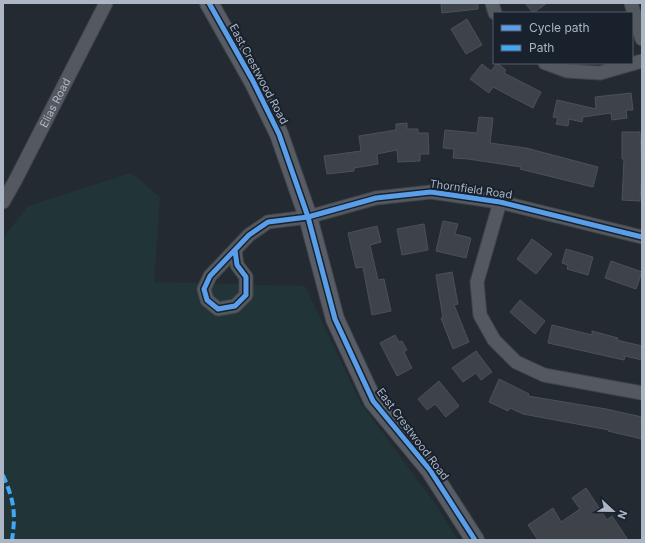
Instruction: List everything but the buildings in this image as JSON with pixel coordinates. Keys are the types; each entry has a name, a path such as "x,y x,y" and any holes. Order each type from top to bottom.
{"street":[{"name":"Elias Road","path":"3,202 106,3"},
{"name":"East Crestwood Road","path":"209,3 253,81 279,134 308,217 335,318 373,401 430,470 475,540"},
{"path":"631,3 642,39"},
{"path":"548,64 568,71 600,73 632,64"},
{"name":"Thornfield Road","path":"235,250 249,235 268,222 308,217 376,198 431,192 500,202 642,238"},
{"path":"500,202 477,282 480,315 494,340 516,362 544,375 642,392"}],"green space":[{"path":"131,173 160,197 154,282 305,286 360,402 434,502 458,540 3,540 3,238 28,206"}],"marked path":[{"path":"3,475 10,492 14,514 12,540"}],"cycle path":[{"path":"209,3 253,81 279,134 308,217 335,319 373,401 430,470 475,540"},
{"path":"235,250 237,265 246,277 246,295 235,306 218,309 207,300 204,289 210,276 249,235 268,222 308,217 376,198 431,192 500,202 642,237"}]}
